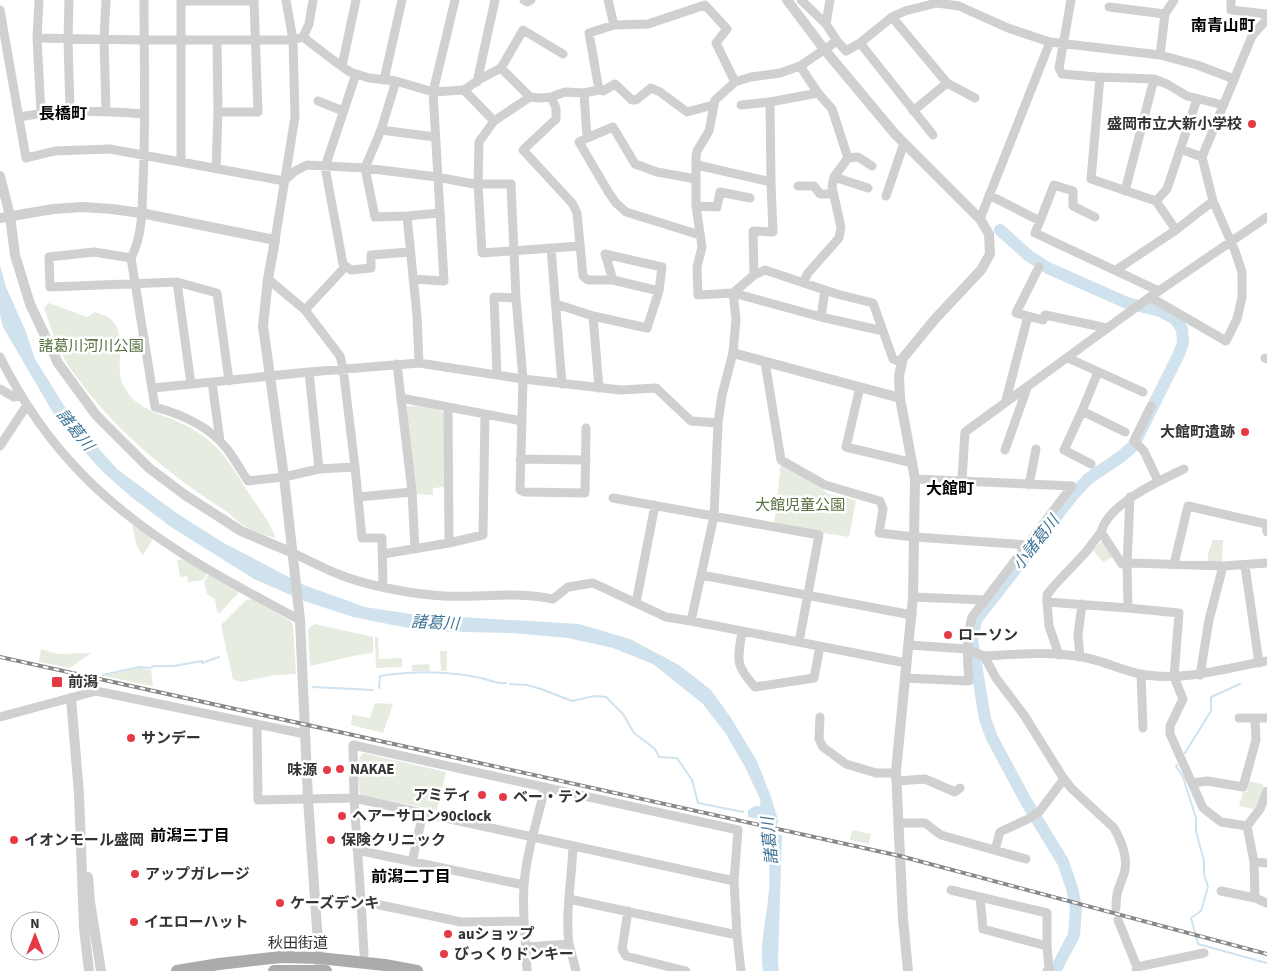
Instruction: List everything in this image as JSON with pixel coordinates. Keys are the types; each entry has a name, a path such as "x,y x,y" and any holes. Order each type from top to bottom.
{"main road":[{"name":"秋田街道","path":"177,971 281,957 320,966 326,971"},
{"name":"秋田街道","path":"274,971 320,966 385,965 417,971"}],"street":[{"path":"38,0 37,38 41,113"},
{"path":"69,0 70,111"},
{"path":"106,0 104,39 106,111"},
{"path":"144,0 144,156 138,246 132,258 155,407 165,409 208,429 227,448 248,481 284,478 319,469 356,466"},
{"path":"286,0 293,40 295,117 268,279 263,326 294,558 320,966"},
{"path":"37,38 293,40 303,37 309,24 314,0"},
{"path":"342,66 356,0"},
{"path":"384,80 402,0"},
{"path":"413,279 444,281 433,92 455,0"},
{"path":"477,82 496,0"},
{"path":"524,0 528,2 531,0"},
{"path":"608,0 614,25"},
{"path":"787,0 824,49 904,143 980,219 989,234 990,254 982,270 935,319 903,358 899,376 900,398 916,479 916,537 912,615 896,777 903,919 908,971"},
{"path":"801,0 826,24 846,51 860,43 892,17 905,11 938,3 959,3 1008,28 1050,42 1160,55 1197,65 1234,79"},
{"path":"826,24 830,0"},
{"path":"1071,0 1059,68 1062,74 1154,79 1168,84 1187,96 1223,105"},
{"path":"1160,55 1165,14 1174,0"},
{"path":"1231,0 1231,10 1267,14"},
{"path":"181,162 181,1 254,1 258,112 218,112"},
{"path":"599,90 589,33 614,25 648,24 703,3 727,29 716,43 735,82"},
{"path":"1109,7 1165,14"},
{"path":"0,10 26,158 55,151 110,149 284,181"},
{"path":"892,17 947,83 975,98"},
{"path":"1150,297 1226,341 1237,319 1242,297 1242,272 1214,201 1202,157 1252,36 1267,19"},
{"path":"303,37 356,74 433,92 464,90 501,68 523,30 563,54"},
{"path":"216,169 218,112 217,40"},
{"path":"837,40 800,66 780,73 750,77 735,82 715,100 709,131 697,151 696,206 702,247 697,267 698,295 733,293 821,317 883,331"},
{"path":"980,219 1050,42"},
{"path":"860,43 933,135"},
{"path":"800,66 818,93 832,109 848,158"},
{"path":"501,68 530,97 551,97 565,92 584,93 599,90 603,92 615,84 632,100 636,100 651,88 660,92 686,112 713,105"},
{"path":"356,74 325,167 343,264 351,270 371,268 371,255 410,252"},
{"path":"1100,77 1091,179 1156,202 1176,230"},
{"path":"1125,191 1154,79"},
{"path":"396,82 381,130 365,168 375,217 439,213"},
{"path":"913,111 947,83"},
{"path":"464,90 494,122"},
{"path":"584,93 587,138"},
{"path":"741,105 770,102 818,93"},
{"path":"530,97 494,122 479,142 478,184 482,253 580,246"},
{"path":"551,97 556,108 556,119 523,150 572,203 577,213 583,276 588,280 613,280 659,291"},
{"path":"1156,202 1167,189 1197,99"},
{"path":"318,101 344,111"},
{"path":"754,275 753,231 773,232 770,102"},
{"path":"19,117 70,111 144,114"},
{"path":"696,179 657,172 635,164 613,127 579,142 609,193 626,212 700,235"},
{"path":"381,130 435,137"},
{"path":"886,196 904,143"},
{"path":"1180,149 1202,157"},
{"path":"804,283 808,273 839,238 841,226 832,186 834,178 848,158 858,157 872,166"},
{"path":"284,181 295,171 307,165 365,168 478,184 510,184 516,298 523,380 520,490 524,492 585,493 586,428"},
{"path":"698,165 771,182"},
{"path":"0,176 5,217 15,256 33,311 58,363 96,415 149,468 241,531 294,558 340,575 415,593 443,596 535,595 554,598 568,587 593,583 666,616 906,663"},
{"path":"834,178 868,188"},
{"path":"1095,217 1073,206 1074,190 1054,185 1035,233 1159,291"},
{"path":"798,186 814,186 820,194 834,194"},
{"path":"696,206 717,207 720,192 750,198"},
{"path":"989,195 1040,221"},
{"path":"1116,270 1176,230 1214,201"},
{"path":"5,217 53,209 83,207 141,213 275,240"},
{"path":"407,216 419,363"},
{"path":"962,480 965,432 1006,400 1068,358 1150,297 1267,217"},
{"path":"551,248 562,384"},
{"path":"132,258 94,252 49,257 50,287 176,282 216,293 229,381"},
{"path":"556,304 593,316 647,328 659,291 662,267 605,254 613,280"},
{"path":"305,310 346,266"},
{"path":"1039,267 1016,313 1043,320 1045,315 1107,328"},
{"path":"733,293 754,275 766,270 825,290 873,303 893,359 901,362"},
{"path":"268,279 305,310 340,356 356,466 362,538 382,538 383,586"},
{"path":"176,282 191,384"},
{"path":"821,317 825,290"},
{"path":"692,621 714,516 718,424 722,394 733,353 736,319 733,293"},
{"path":"497,375 494,297 516,298"},
{"path":"593,316 599,388"},
{"path":"1006,400 1028,316"},
{"path":"733,353 900,398"},
{"path":"0,357 21,396 61,451 81,474 128,515 200,564 299,615"},
{"path":"1068,358 1143,392"},
{"path":"766,362 781,460 825,485 880,502 883,509 879,533 1028,545"},
{"path":"153,388 343,368 419,363 523,380 621,390 656,388 691,421 718,424"},
{"path":"397,364 412,492 415,549"},
{"path":"309,372 319,469"},
{"path":"1091,464 1064,450 1098,372"},
{"path":"212,382 220,441"},
{"path":"860,387 846,447 912,464"},
{"path":"1005,450 1026,388"},
{"path":"0,389 14,397 21,396"},
{"path":"401,398 522,421"},
{"path":"0,446 27,405"},
{"path":"1151,406 1134,441 1144,450 1158,481"},
{"path":"448,407 449,543"},
{"path":"1082,412 1125,432"},
{"path":"383,554 449,543 483,535 485,414"},
{"path":"1029,485 1036,449"},
{"path":"520,459 586,460"},
{"path":"1059,656 1049,626 1047,595 1086,552 1101,532 1103,523 1130,497 1184,469"},
{"path":"905,678 969,681 967,649 972,616 1072,486 916,479"},
{"path":"358,497 412,492"},
{"path":"1128,608 1127,564 1130,497"},
{"path":"613,498 819,535 799,642"},
{"path":"636,603 655,506"},
{"path":"1174,564 1188,506 1266,524 1267,532"},
{"path":"1101,532 1122,564 1246,566 1267,563"},
{"path":"1200,675 1209,620 1223,566"},
{"path":"909,646 967,649 983,656 1029,653 1080,657 1141,674 1174,677 1200,675 1263,662 1246,566"},
{"path":"702,575 912,615"},
{"path":"913,598 984,600"},
{"path":"1047,602 1179,613 1174,677 1183,699 1170,726 1170,734 1203,808 1221,822 1247,826"},
{"path":"1080,657 1078,635 1082,604"},
{"path":"742,632 738,660 744,675 755,687 814,678 820,646"},
{"path":"983,656 996,678 1024,715 1064,779 1071,788 1114,828 1122,844 1126,862 1125,872 1116,894 1116,908"},
{"path":"1141,674 1143,728"},
{"path":"0,717 96,691 305,734"},
{"path":"72,698 79,794 83,919 89,971"},
{"path":"820,717 819,739 823,747 846,764 876,773 925,780 955,792 960,788"},
{"path":"1239,718 1267,718"},
{"path":"1193,783 1207,781 1243,787 1256,740 1254,718"},
{"path":"257,724 258,800 354,798 734,881"},
{"path":"364,954 354,798 353,745 738,830 734,881 741,971"},
{"path":"995,850 1000,832 1039,812 1064,779"},
{"path":"527,971 523,920 524,885 545,787"},
{"path":"1254,898 1254,862 1247,826 1260,809 1267,790"},
{"path":"79,794 85,832 90,902 101,971"},
{"path":"412,862 423,813"},
{"path":"898,823 925,823 942,835 1026,859"},
{"path":"574,846 569,899 569,944 576,971"},
{"path":"357,850 524,885"},
{"path":"1254,862 1267,863"},
{"path":"951,890 1047,913 1048,971"},
{"path":"1221,891 1254,898 1267,903"},
{"path":"980,897 983,929 1047,946"},
{"path":"569,899 737,935"},
{"path":"361,901 461,922 523,920"},
{"path":"628,911 622,949 626,956 686,971"},
{"path":"1118,920 1137,969 1204,953"},
{"path":"526,947 569,944"}],"green space":[{"name":"諸葛川河川公園","path":"49,303 87,317 95,312 115,323 120,339 120,376 130,396 149,410 180,422 209,440 231,465 271,527 276,538 249,529 182,481 161,465 103,410 86,390 62,354 44,308"},
{"path":"404,406 421,406 437,409 445,415 444,487 433,488 433,495 414,494"},
{"name":"大館児童公園","path":"781,463 829,494 856,500 849,537 774,525"},
{"path":"132,521 154,537 143,555 136,543"},
{"path":"1103,540 1113,557 1103,562 1093,550"},
{"path":"1213,540 1223,540 1222,563 1207,562"},
{"path":"186,559 207,573 203,580 188,582 187,576 180,577 177,560"},
{"path":"209,574 239,592 220,613 217,612 215,599 207,594 204,582"},
{"path":"246,600 256,600 291,622 293,626 296,674 274,675 242,682 233,679 221,625"},
{"path":"315,624 373,637 373,653 310,666 308,629"},
{"path":"375,637 378,637 379,659 402,658 402,667 376,668"},
{"path":"41,649 57,654 91,653 70,668 39,662"},
{"path":"440,651 447,651 447,671 441,671"},
{"path":"429,664 430,671 412,671 412,665"},
{"path":"139,668 151,670 153,686 104,676"},
{"path":"375,703 393,704 383,733 351,725 352,715 370,718"},
{"path":"363,753 446,772 437,810 360,795 358,767"},
{"path":"1249,781 1264,785 1254,809 1239,806 1243,792 1247,792"},
{"path":"852,830 871,834 869,844 850,840"}],"water":[{"path":"0,265 6,287 26,332 35,359 68,412 117,469 175,512 222,542 304,585 365,607 411,614 579,624 630,639 679,665 711,690 731,718 757,761 779,823 748,817 748,810 755,806 761,806 760,799 745,767 726,734 703,704 653,664 613,648 568,638 512,633 423,631 353,617 304,601 254,579 171,527 130,496 102,471 52,411 3,327 0,315"},
{"path":"769,833 782,835 779,971 763,971 762,961 769,890"}],"waterway":[{"name":"小諸葛川","path":"1000,230 1029,256 1048,268 1127,303 1160,311 1175,319 1182,329 1183,343 1178,356 1133,446 1122,456 1088,479 1073,495 976,620 972,640 985,719 992,738 1027,803 1063,862 1072,888 1076,908 1074,935 1055,971"},
{"path":"103,675 139,667 174,666 202,661 202,663 219,657"},
{"path":"379,688 380,676 425,672 470,676 506,683"},
{"path":"510,684 527,685 572,701 594,696 606,697 623,714 634,733 655,749 659,757 677,758 692,780 698,803 743,812"},
{"path":"1185,753 1211,711 1211,697 1240,684"},
{"path":"313,687 373,690"},
{"path":"1177,765 1183,777 1196,818 1196,831 1204,861 1204,874 1208,887 1201,911 1191,918 1198,944 1267,963"},
{"name":"諸葛川","path":"766,806 771,823 772,850"}],"railway":[{"path":"0,657 900,856 1267,954"}],"place":[{"name":"盛岡市立大新小学校","path":"1252,124"},
{"name":"大館町遺跡","path":"1245,432"},
{"name":"ローソン","path":"948,635"},
{"name":"前潟","path":"57,682"},
{"name":"サンデー","path":"131,738"},
{"name":"NAKAE","path":"340,769"},
{"name":"味源","path":"327,770"},
{"name":"アミティ","path":"482,795"},
{"name":"ベー・テン","path":"503,797"},
{"name":"ヘアーサロン90clock","path":"342,816"},
{"name":"イオンモール盛岡","path":"14,840"},
{"name":"保険クリニック","path":"331,840"},
{"name":"アップガレージ","path":"135,874"},
{"name":"ケーズデンキ","path":"280,903"},
{"name":"イエローハット","path":"134,922"},
{"name":"auショップ","path":"448,934"},
{"name":"びっくりドンキー","path":"444,954"}],"district":[{"name":"南青山町","path":"1223,26"},
{"name":"長橋町","path":"63,114"},
{"name":"大館町","path":"950,489"},
{"name":"前潟三丁目","path":"190,836"},
{"name":"前潟二丁目","path":"411,877"}]}
